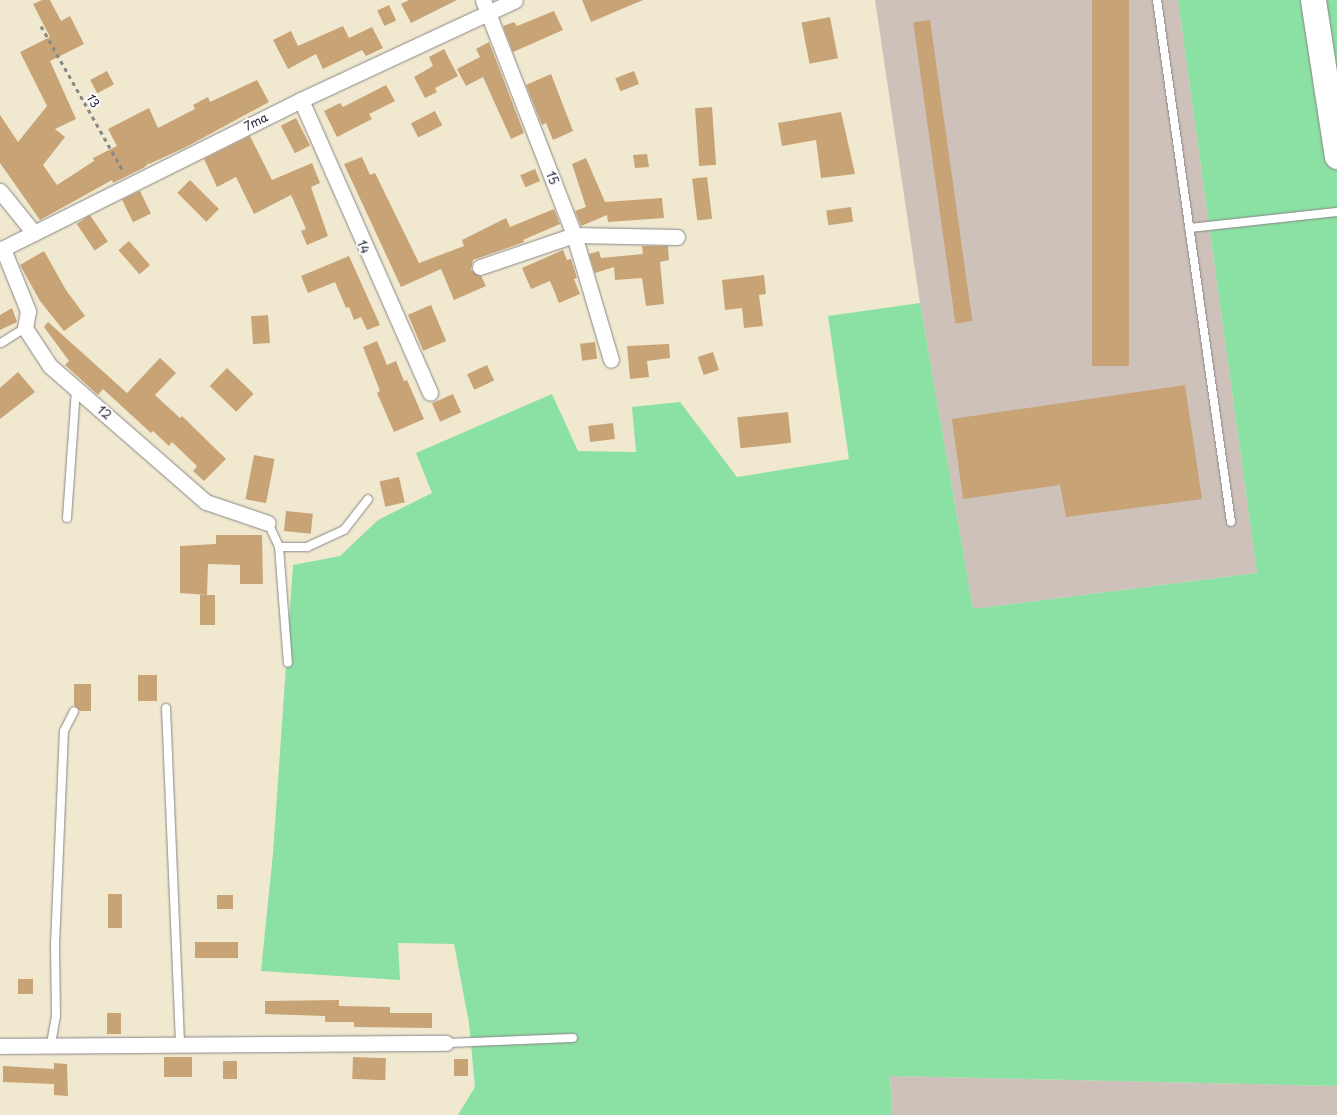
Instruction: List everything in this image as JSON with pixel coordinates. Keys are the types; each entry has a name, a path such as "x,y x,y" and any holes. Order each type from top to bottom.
{"highway":[{"path":"1313,0 1337,156"}],"street":[{"name":"7ma","path":"2,250 484,6 515,0"},
{"name":"15","path":"484,6 574,235 611,360"},
{"name":"14","path":"301,100 430,393"},
{"path":"0,191 34,233"},
{"path":"480,267 574,235 677,237"},
{"path":"2,250 28,311 25,328"},
{"name":"12","path":"25,328 50,366 206,502 268,524"},
{"path":"0,1046 180,1043 446,1043"}],"lane":[{"path":"1159,0 1231,522"},
{"path":"1189,228 1337,212"},
{"path":"1,343 25,328"},
{"path":"67,518 76,388"},
{"path":"279,547 307,547 344,530 368,499"},
{"path":"268,524 279,547 288,662"},
{"path":"166,708 180,1043"},
{"path":"51,1044 56,1016 55,945 64,731 74,711"},
{"path":"446,1043 573,1038"}],"path":[{"name":"13","path":"41,26 131,184"}],"shaded area":[{"path":"875,0 1178,0 1257,573 973,609 920,303"},
{"path":"890,1076 1337,1086 1337,1115 892,1115"}],"green space":[{"path":"1178,0 1337,0 1337,1086 890,1076 892,1115 458,1115 475,1087 469,1023 454,944 398,943 400,980 261,971 273,853 293,565 340,556 378,520 432,493 416,453 552,394 578,451 636,452 632,407 680,402 737,477 849,459 828,316 920,303 973,609 1257,573"}],"building":[{"path":"42,0 50,0 61,21 70,16 84,44 50,61 76,119 55,129 65,137 43,165 57,185 94,161 93,158 117,146 108,129 149,108 158,128 195,109 193,105 208,97 210,102 257,80 269,102 186,147 149,164 146,161 148,164 143,168 113,183 112,180 40,220 0,163 0,115 18,142 47,106 20,52 50,37 33,4"},
{"path":"409,0 457,0 411,23 401,4"},
{"path":"582,0 643,0 591,22"},
{"path":"1092,0 1129,0 1129,366 1092,366"},
{"path":"389,5 396,20 384,26 377,10"},
{"path":"554,11 563,30 513,52 503,26 514,22 517,26"},
{"path":"830,17 838,58 810,64 802,23"},
{"path":"930,20 972,321 955,323 913,22"},
{"path":"343,26 349,38 372,27 383,48 366,56 362,50 323,69 316,54 288,69 273,40 291,31 298,46"},
{"path":"489,42 524,133 511,139 483,77 466,86 457,69 480,57 476,49"},
{"path":"444,49 458,76 435,88 437,92 425,98 414,77 433,66 429,57"},
{"path":"107,71 114,84 97,93 90,80"},
{"path":"634,71 639,84 620,91 615,78"},
{"path":"551,74 573,131 553,140 546,123 542,125 526,85"},
{"path":"386,85 395,101 369,114 372,119 337,137 324,111 340,103 343,107"},
{"path":"712,107 716,165 699,166 695,108"},
{"path":"435,111 442,125 418,138 411,123"},
{"path":"841,112 855,174 821,178 816,140 782,146 778,123"},
{"path":"296,118 310,146 295,153 281,126"},
{"path":"250,136 272,180 312,163 320,183 311,187 328,236 307,245 301,231 306,229 291,195 254,214 236,177 217,187 204,159"},
{"path":"647,154 649,167 635,168 633,155"},
{"path":"362,157 370,175 375,173 419,263 464,246 462,240 506,218 510,227 554,209 560,224 523,240 524,242 473,260 471,270 481,276 486,286 454,300 441,269 401,287 344,164"},
{"path":"586,158 605,202 662,198 664,218 608,222 607,215 581,226 575,211 586,207 572,164"},
{"path":"535,169 540,181 525,187 520,175"},
{"path":"707,177 712,219 697,221 692,179"},
{"path":"190,180 219,209 206,222 177,193"},
{"path":"140,191 151,213 133,222 122,200"},
{"path":"851,207 853,222 828,225 826,210"},
{"path":"90,215 108,242 95,250 77,224"},
{"path":"129,241 150,265 139,274 118,250"},
{"path":"642,246 668,246 669,260 660,262 664,304 646,306 642,278 615,280 614,267 595,273 589,254 599,251 601,258 643,254"},
{"path":"563,250 567,260 571,259 577,278 574,279 580,294 559,303 550,281 531,289 522,268"},
{"path":"44,251 66,290 85,316 64,331 40,301 20,265"},
{"path":"349,256 380,325 367,330 361,317 354,320 349,307 346,308 335,282 308,293 301,276"},
{"path":"764,275 766,294 759,295 763,326 744,328 742,308 725,310 722,280"},
{"path":"431,305 446,341 423,351 408,315"},
{"path":"12,308 17,322 0,330 0,315"},
{"path":"268,315 270,343 253,344 251,316"},
{"path":"48,322 127,393 160,358 176,373 155,395 180,418 182,416 226,459 204,481 193,471 197,466 172,442 169,446 153,431 151,433 103,389 98,395 65,365 69,361 44,327"},
{"path":"377,341 387,365 396,361 404,381 407,380 424,419 394,432 377,393 380,391 363,347"},
{"path":"595,342 597,359 582,361 580,344"},
{"path":"669,344 670,358 647,361 649,377 630,379 627,346"},
{"path":"713,352 719,370 704,375 698,357"},
{"path":"487,365 494,380 474,390 467,374"},
{"path":"227,368 254,394 236,412 210,386"},
{"path":"18,372 35,392 0,419 0,388"},
{"path":"1185,385 1202,499 1066,517 1060,485 963,499 952,419"},
{"path":"453,394 461,412 440,422 432,403"},
{"path":"788,412 791,443 741,448 737,417"},
{"path":"613,423 615,439 590,442 588,426"},
{"path":"254,455 275,459 266,503 245,499"},
{"path":"399,477 405,502 385,507 380,481"},
{"path":"286,511 313,514 311,534 284,531"},
{"path":"216,535 262,535 263,584 240,584 240,565 208,564 207,595 180,593 180,546 216,544"},
{"path":"200,595 215,595 215,625 200,625"},
{"path":"138,675 157,675 157,701 138,701"},
{"path":"74,684 91,684 91,711 80,711 74,705"},
{"path":"108,894 122,894 122,928 108,928"},
{"path":"217,895 233,895 233,909 217,909"},
{"path":"195,942 238,942 238,958 195,958"},
{"path":"18,979 33,979 33,994 18,994"},
{"path":"339,1000 339,1006 390,1007 390,1013 432,1013 432,1028 354,1027 354,1022 325,1022 325,1016 265,1014 265,1001"},
{"path":"107,1013 121,1013 121,1034 107,1034"},
{"path":"164,1057 192,1057 192,1077 164,1077"},
{"path":"353,1057 386,1058 385,1080 352,1079"},
{"path":"454,1059 468,1059 468,1076 454,1076"},
{"path":"223,1061 237,1061 237,1079 223,1079"},
{"path":"54,1063 67,1064 68,1096 54,1095 54,1084 3,1082 3,1066 54,1069"}]}
